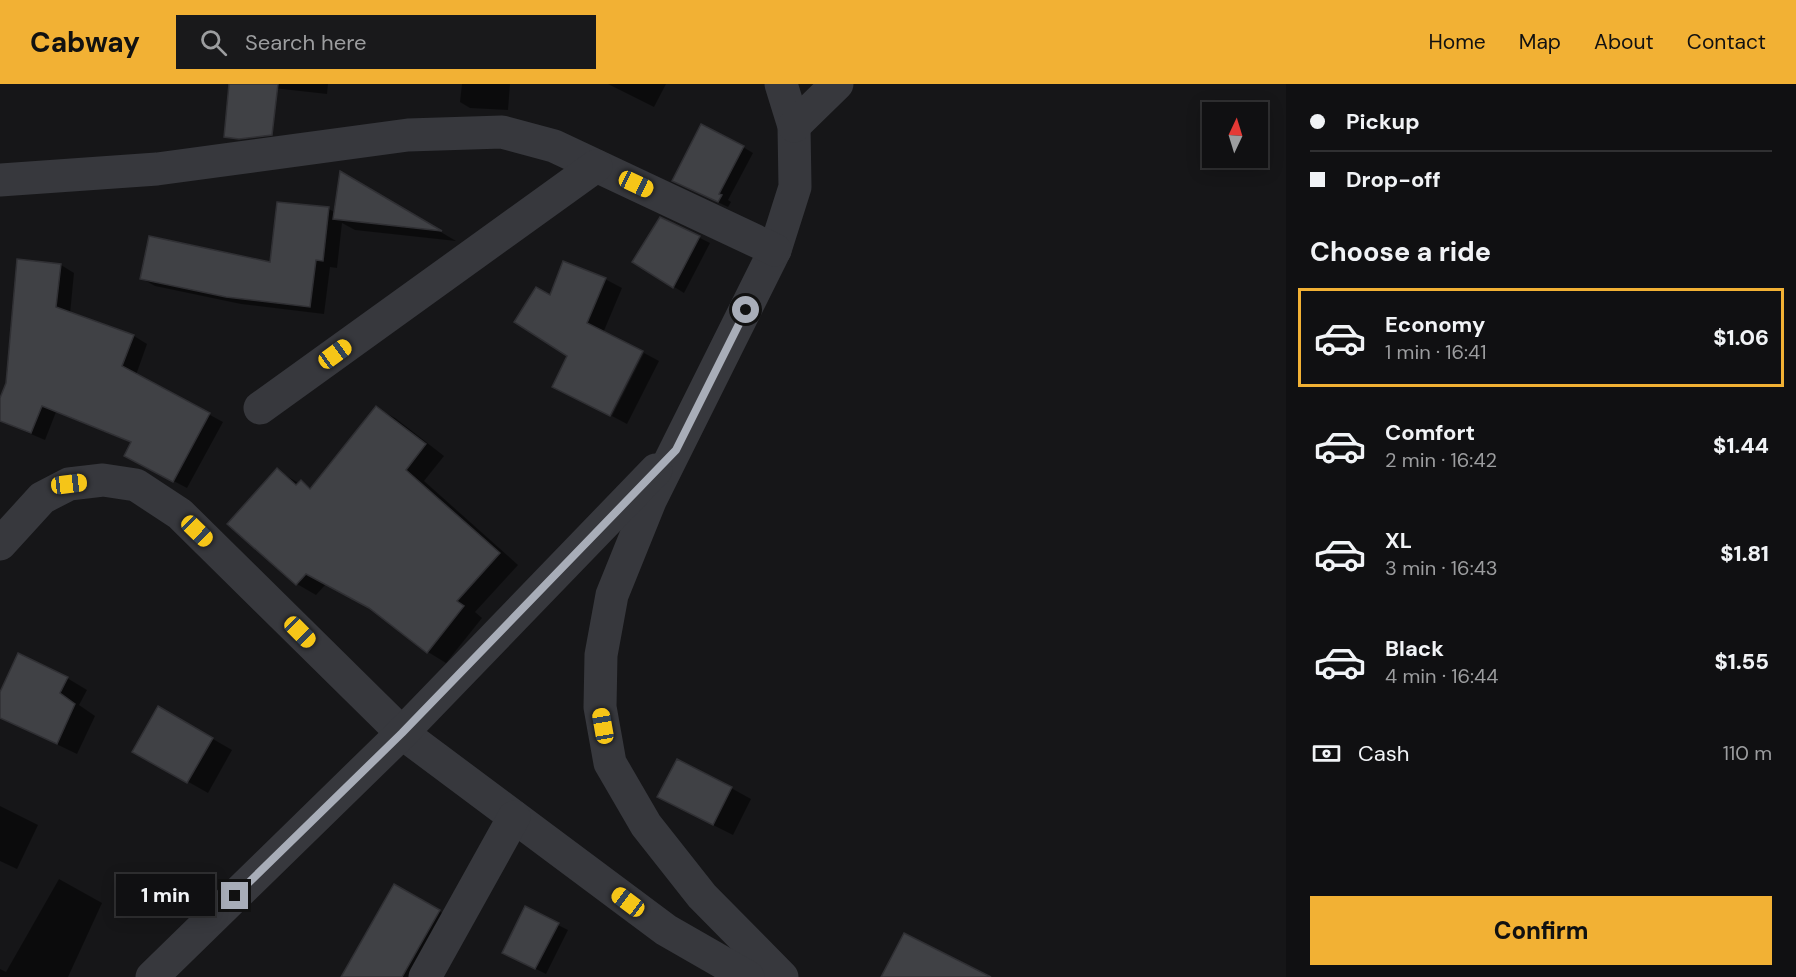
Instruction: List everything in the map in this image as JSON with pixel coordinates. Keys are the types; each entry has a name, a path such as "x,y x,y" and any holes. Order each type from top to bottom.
{"street":[{"path":"781,84 794,126 795,187 776,250 650,501 612,595 601,655 600,707 610,763 646,825 702,896 782,977"},
{"path":"794,126 837,84"},
{"path":"0,180 157,170 408,135 502,132 554,146 776,250"},
{"path":"260,408 596,166"},
{"path":"152,977 402,733 676,450"},
{"path":"0,544 42,498 69,484 103,480 136,485 180,514 402,733 666,930 748,977"},
{"path":"425,977 514,817"}],"building":[{"path":"229,84 278,84 272,135 239,139 224,137"},
{"path":"701,124 744,146 719,194 722,195 718,202 672,181"},
{"path":"340,171 442,231 333,219"},
{"path":"277,202 329,207 323,261 316,260 310,307 226,297 140,279 149,236 270,262"},
{"path":"660,217 700,236 673,288 632,262"},
{"path":"17,259 61,264 56,307 134,335 122,366 210,413 173,482 124,456 131,442 42,406 31,433 0,421 0,398 6,383"},
{"path":"563,261 606,278 587,323 643,351 610,416 552,387 567,356 514,322 536,287 550,295"},
{"path":"376,406 426,444 406,470 500,553 457,601 464,606 427,653 369,608 306,574 296,585 227,524 277,468 296,485 301,480 310,489"},
{"path":"18,653 68,677 60,693 75,704 57,744 0,718 0,692"},
{"path":"158,706 213,738 187,783 132,752"},
{"path":"677,759 732,787 713,825 657,797"},
{"path":"394,884 440,910 402,977 341,977"},
{"path":"525,906 559,923 535,969 502,953"},
{"path":"904,933 991,977 881,977"}],"route":[{"path":"235,896 402,733 676,450 746,310"}]}
